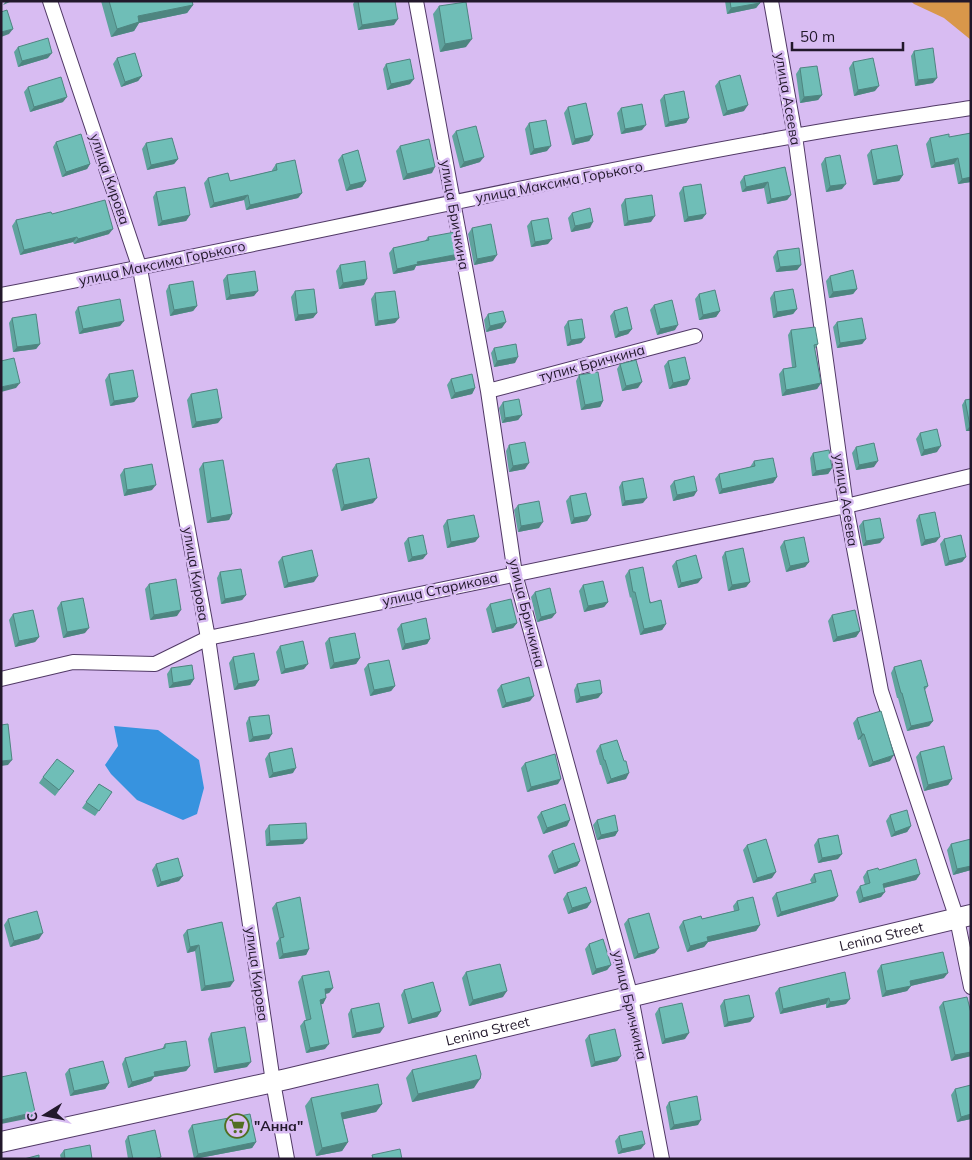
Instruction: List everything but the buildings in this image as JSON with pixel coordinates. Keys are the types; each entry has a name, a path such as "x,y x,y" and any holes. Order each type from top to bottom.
{"street":[{"name":"улица Кирова","path":"50,1 140,268 208,638 273,1082 287,1159"},
{"name":"улица Бричкина","path":"416,1 488,391 515,574 631,997 662,1159"},
{"name":"улица Асеева","path":"771,1 795,136 846,506 881,691 964,917 971,987"},
{"name":"улица Максима Горького","path":"1,295 140,268 453,202 795,136 971,108"},
{"name":"тупик Бричкина","path":"488,391 695,336"},
{"name":"улица Старикова","path":"1,679 73,662 155,664 208,638 846,506 971,476"},
{"name":"Lenina Street","path":"1,1142 273,1082 964,917"}],"shaded area":[{"path":"911,1 971,1 971,40 944,18"}],"water":[{"path":"114,726 158,730 199,760 204,788 197,814 183,820 137,800 111,774 105,765 118,746"}],"place":[{"name":"\"Анна\"","path":"237,1126"}]}
